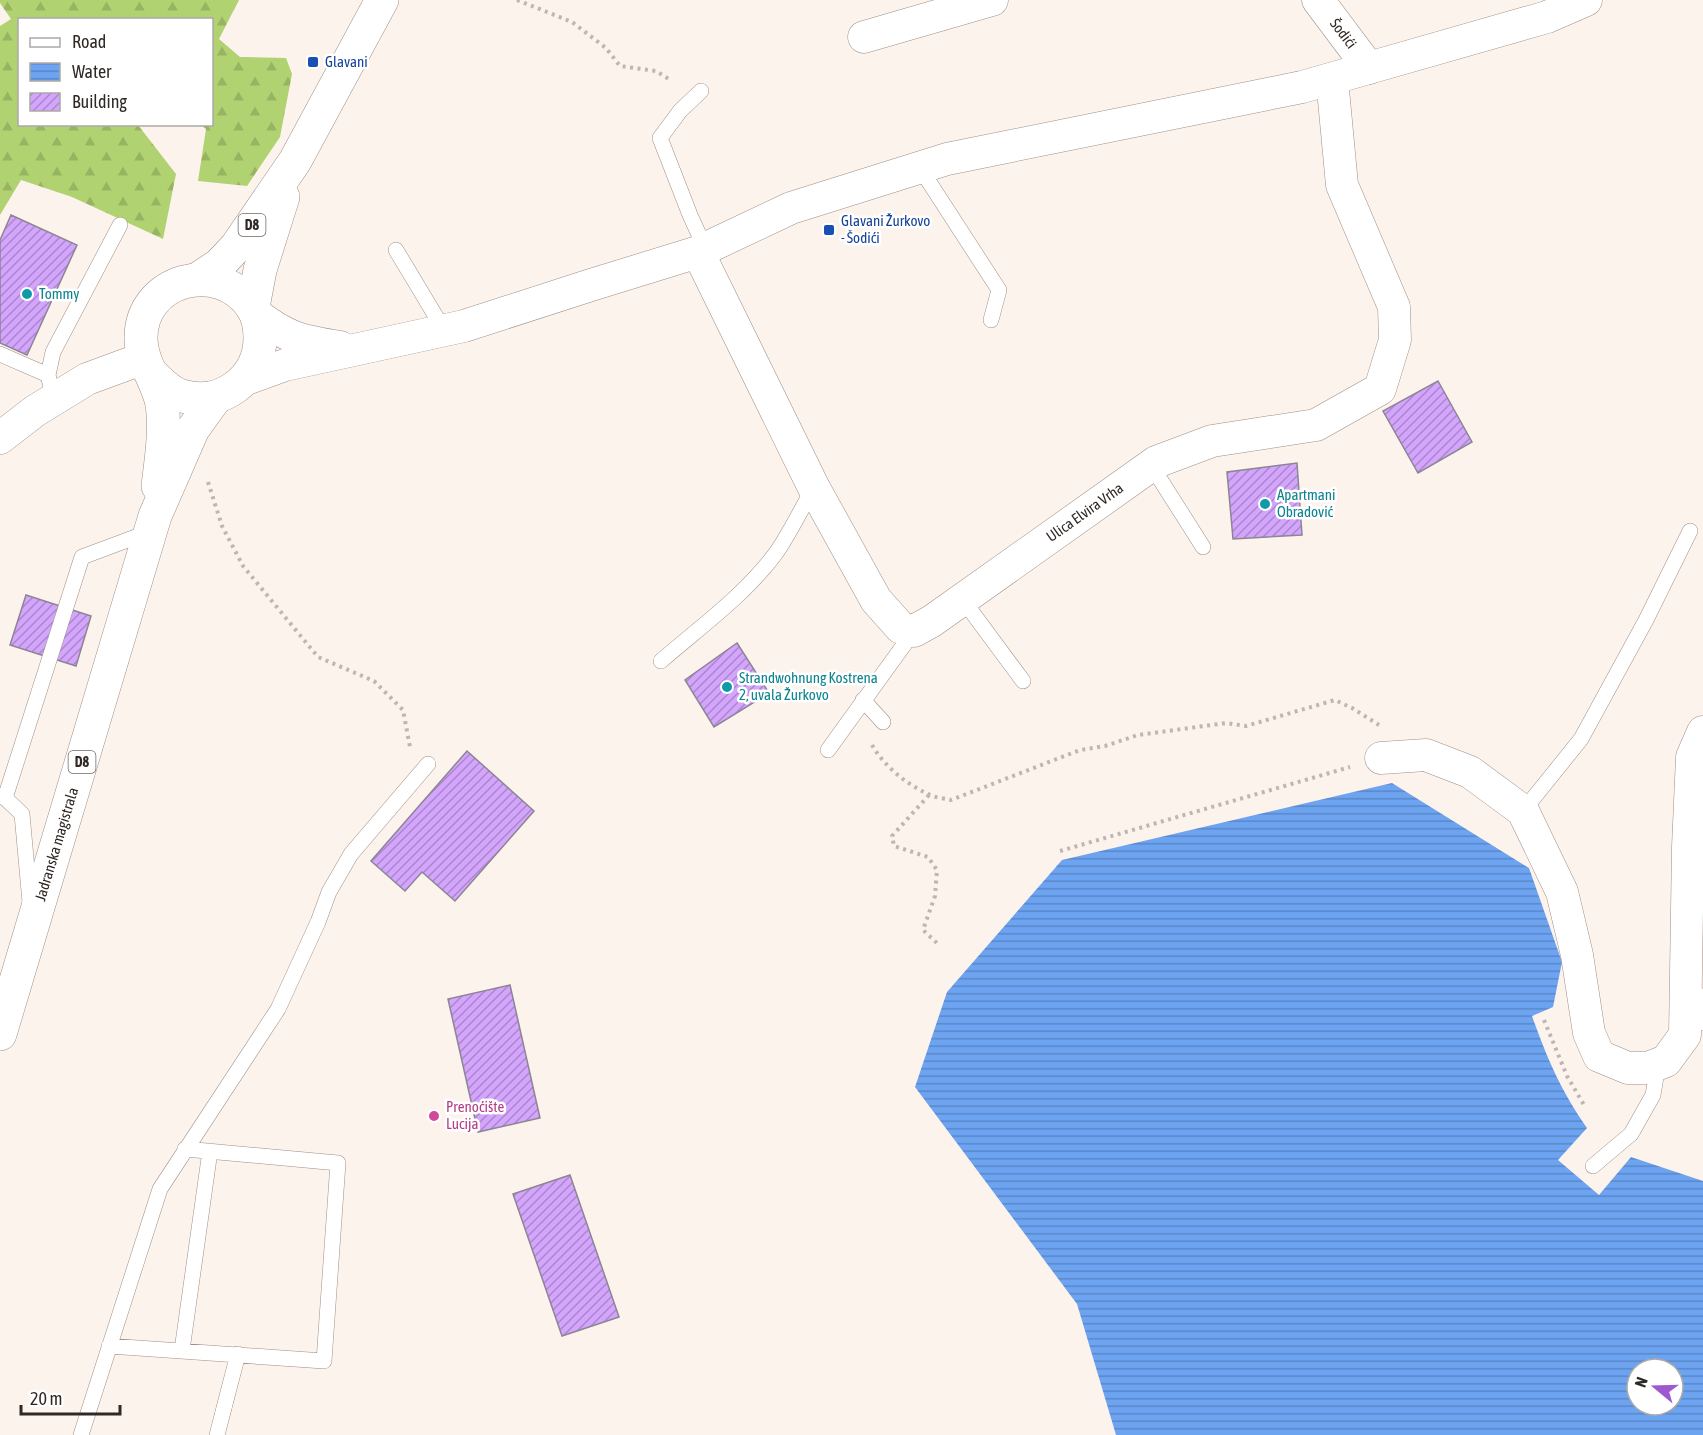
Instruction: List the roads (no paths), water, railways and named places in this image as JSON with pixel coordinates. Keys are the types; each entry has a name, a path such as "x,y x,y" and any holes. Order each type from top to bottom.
{"main road":[{"name":"Jadranska magistrala","path":"198,279 219,265 236,247 296,161 382,0"},
{"name":"Jadranska magistrala","path":"254,310 260,270 296,161"},
{"name":"Jadranska magistrala","path":"0,1034 153,523 193,429 216,398 232,391 246,379 256,364 260,348 260,330 254,310 242,295 229,285 214,280 198,279 180,283 164,291 152,305 143,321 141,339 162,405 162,445 153,523"},
{"path":"148,366 165,388 181,396 198,399 216,398"}],"street":[{"path":"864,37 992,0"},
{"name":"Šodići","path":"1318,0 1369,68"},
{"path":"246,379 285,365 464,326 702,250 791,208 946,159 1302,87 1547,17 1586,0"},
{"name":"Ulica Elvira Vrha","path":"914,631 963,600 1151,465 1212,441 1316,425 1380,389 1395,340 1394,307 1342,184 1332,79"},
{"path":"702,250 814,488 876,600 901,628 914,631"},
{"path":"254,310 276,330 300,340 355,350"},
{"path":"0,438 34,411 51,387 148,366"},
{"path":"1381,758 1426,755 1470,772 1523,811 1562,892 1577,956 1589,1033 1599,1056 1628,1068 1648,1068 1666,1061 1685,1035 1696,995 1688,846 1692,757 1703,732"}],"lane":[{"path":"702,91 680,111 660,138 702,250"},
{"path":"920,168 999,290 991,320"},
{"path":"0,354 51,387 53,352 120,225"},
{"path":"396,250 444,330"},
{"path":"1151,465 1203,548"},
{"path":"661,661 735,598 760,572 777,552 814,488"},
{"path":"33,926 22,814 2,797 82,557 153,523"},
{"path":"1523,811 1581,739 1646,620 1690,531"},
{"path":"963,600 1023,681"},
{"path":"828,750 914,631"},
{"path":"858,707 883,722"},
{"path":"81,1435 160,1189 278,1009 318,922 329,892 351,854 428,764"},
{"path":"1696,995 1703,1023"},
{"path":"1593,1166 1631,1134 1653,1095 1658,1065"},
{"path":"109,1346 324,1361 338,1163 185,1149"},
{"path":"182,1350 210,1151"},
{"path":"217,1435 238,1354"}],"water":[{"path":"1392,783 1529,868 1562,962 1553,1007 1532,1016 1555,1074 1587,1128 1558,1160 1599,1195 1631,1157 1703,1181 1703,1435 1116,1435 1077,1304 915,1087 947,992 1062,860"}],"place":[{"name":"Glavani","path":"313,62"},
{"name":"Glavani Žurkovo - Šodići","path":"829,230"},
{"name":"Tommy","path":"27,294"},
{"name":"Apartmani Obradović","path":"1265,504"},
{"name":"Strandwohnung Kostrena 2, uvala Žurkovo","path":"727,687"},
{"name":"Prenoćište Lucija","path":"434,1116"}]}
